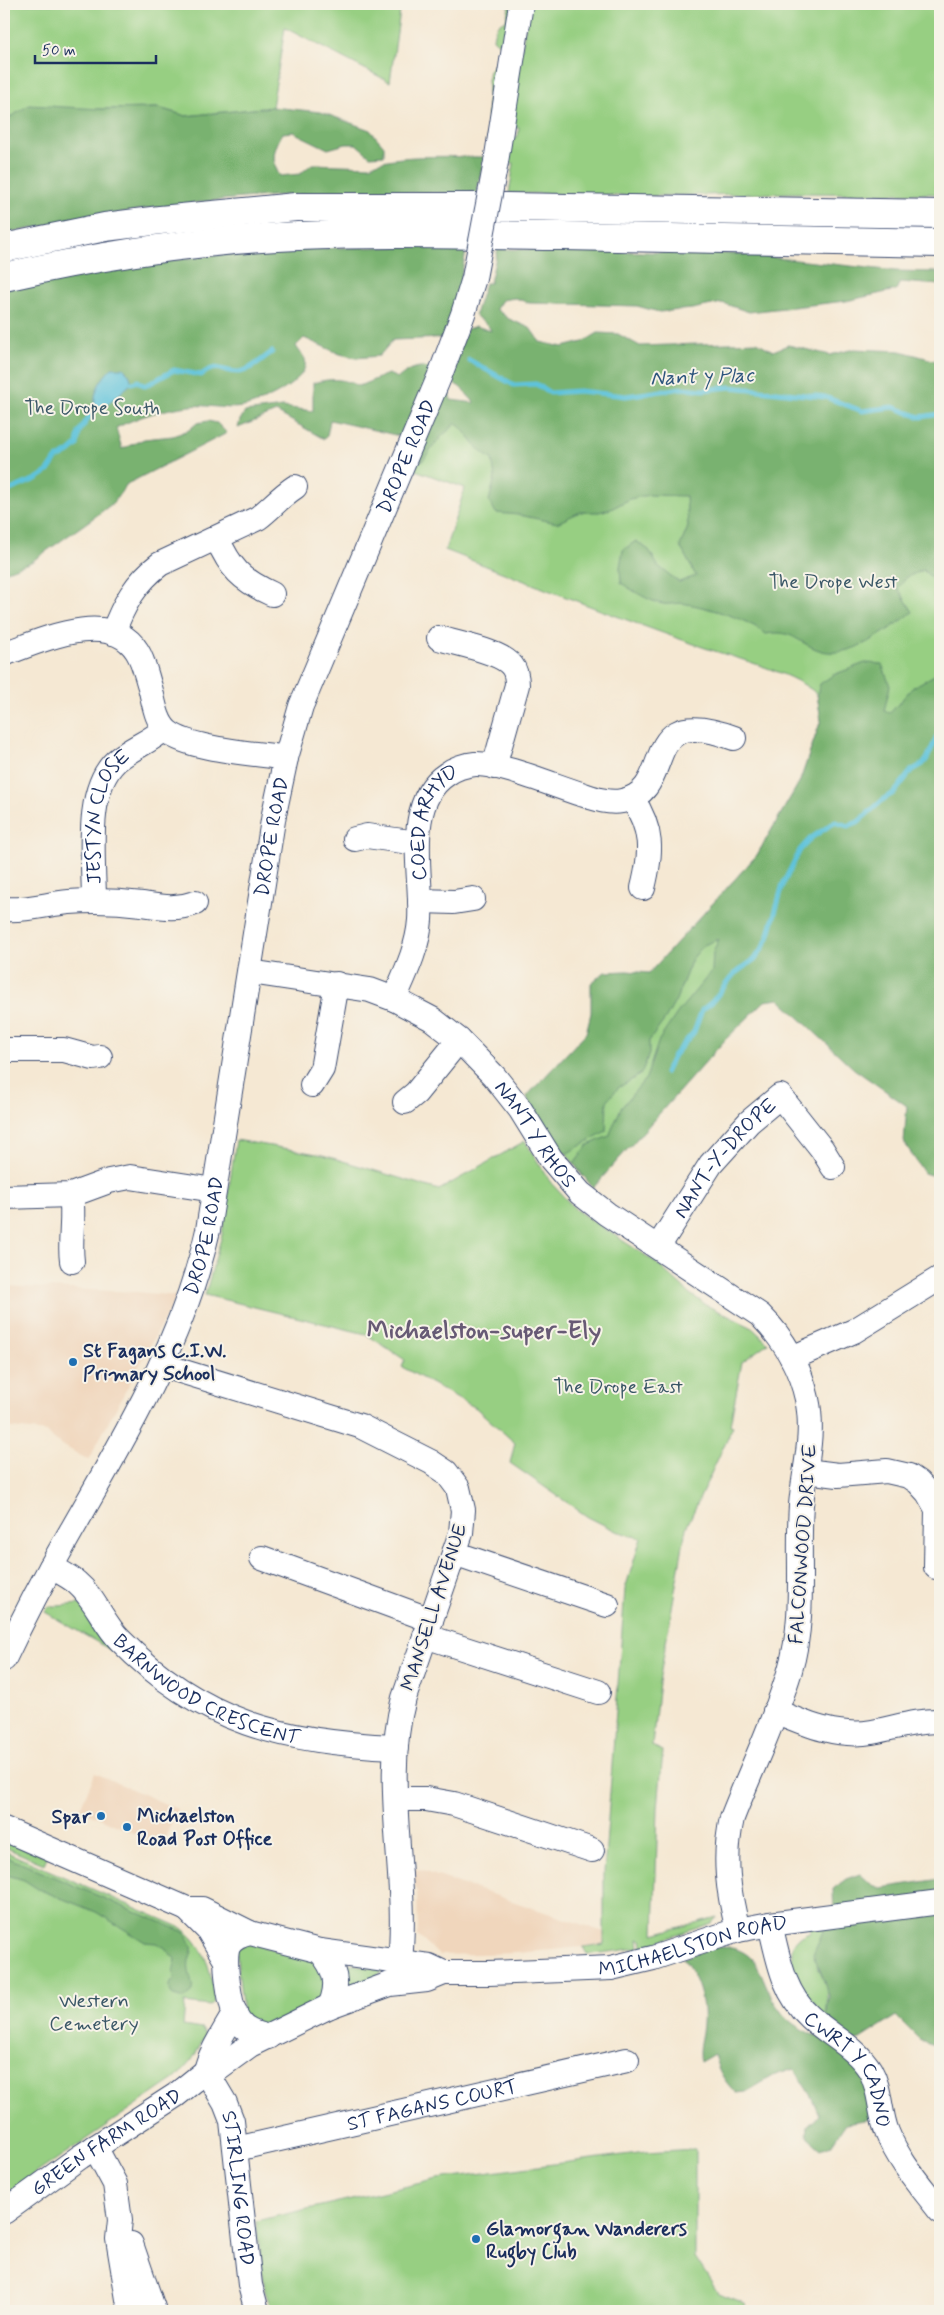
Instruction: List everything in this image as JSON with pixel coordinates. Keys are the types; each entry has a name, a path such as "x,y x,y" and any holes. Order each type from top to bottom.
{"highway":[{"path":"4,248 132,223 296,207 486,206 940,214"},
{"path":"4,277 67,263 174,246 298,236 393,234 500,235 940,243"}],"street":[{"name":"DROPE ROAD","path":"4,1659 51,1567 86,1508 161,1365 178,1327 197,1274 208,1230 274,814 286,758 301,706 440,375 463,314 474,278 496,162 521,4"},
{"path":"113,633 127,600 150,572 160,564 258,518 283,494 295,487"},
{"path":"217,538 226,560 234,570 272,594"},
{"path":"4,654 72,631 88,629 113,633 130,643 137,651 143,664 158,717 170,734 191,743 286,758"},
{"path":"439,638 498,656 513,666 517,685 494,767"},
{"path":"643,888 650,859 650,840 642,813 632,798 648,783 664,746 673,735 692,727 706,729 734,738"},
{"name":"JESTYN CLOSE","path":"94,901 94,814 100,782 117,760 164,728"},
{"name":"COED ARHYD","path":"394,999 418,935 420,901 417,843 421,818 427,799 438,781 454,769 475,764 494,767 597,799 620,801 632,798"},
{"path":"355,838 367,836 417,843"},
{"path":"420,901 454,902 473,899"},
{"name":"JESTYN CLOSE","path":"4,909 24,910 70,902 94,901 128,902 171,909 182,908 195,903"},
{"name":"NANT Y RHOS","path":"250,972 370,990 394,999 432,1019 459,1040 494,1076 520,1109 551,1159 572,1186 607,1214 760,1315 778,1335 792,1358"},
{"path":"312,1085 322,1070 337,984"},
{"path":"405,1102 416,1093 459,1040"},
{"path":"4,1050 64,1050 93,1058 100,1057"},
{"name":"NANT-Y-DROPE","path":"658,1247 711,1164 749,1122 780,1096 822,1148 833,1167"},
{"path":"4,1197 71,1195 109,1181 130,1177 214,1190"},
{"path":"71,1195 73,1214 69,1242 72,1261"},
{"path":"792,1358 854,1331 938,1285"},
{"name":"FALCONWOOD DRIVE","path":"738,1930 727,1881 728,1832 790,1669 799,1628 800,1520 809,1440 808,1400 792,1358"},
{"name":"MANSELL AVENUE","path":"161,1365 360,1426 446,1472 458,1488 463,1510 461,1533 400,1712 396,1747 396,1800 402,1924 400,1962"},
{"path":"806,1471 838,1474 887,1471 909,1476 918,1482 928,1492 937,1509 936,1567"},
{"path":"454,1553 606,1605"},
{"path":"262,1558 428,1628 598,1692"},
{"name":"BARNWOOD CRESCENT","path":"51,1567 78,1584 109,1627 146,1664 181,1691 232,1718 286,1736 316,1741 396,1747"},
{"path":"775,1711 822,1729 849,1733 872,1732 918,1721 940,1720"},
{"path":"396,1800 426,1799 454,1804 592,1850"},
{"path":"4,1829 187,1909 208,1930 225,1960 238,2021 253,2033 268,2037"},
{"name":"MICHAELSTON ROAD","path":"330,2006 390,1984 427,1980 444,1973 611,1968 654,1958 738,1930 770,1924 940,1902"},
{"path":"187,1909 202,1909 250,1933 320,1951 330,1963 335,1974 335,1990 330,2006"},
{"name":"CWRT Y CADNO","path":"770,1924 782,1972 793,1996 811,2018 849,2047 869,2068 877,2090 886,2132 908,2170 940,2211"},
{"path":"225,1960 228,1947 234,1939 250,1933"},
{"name":"MICHAELSTON ROAD","path":"320,1951 429,1966 444,1973"},
{"name":"GREEN FARM ROAD","path":"4,2212 95,2148 176,2095 206,2071 217,2069 250,2045 330,2006"},
{"name":"GREEN FARM ROAD","path":"206,2071 208,2059 219,2044 235,2012"},
{"name":"ST FAGANS COURT","path":"236,2150 627,2060"},
{"name":"STIRLING ROAD","path":"206,2071 230,2114 236,2150 246,2250 256,2311"},
{"path":"95,2148 115,2184 120,2220 118,2239 130,2311"},
{"path":"120,2220 129,2238 154,2311"}],"shaded area":[{"name":"St Fagans C.I.W. Primary School","path":"4,1286 137,1292 177,1296 88,1460 54,1440 47,1432 4,1427"},
{"path":"95,1773 177,1809 162,1846 80,1809"},
{"path":"411,1867 604,1932 604,1945 518,1953 439,1955 418,1936 417,1892"}],"green space":[{"path":"4,4 401,4 390,82 285,28 272,107 186,116 159,108 100,109 9,118 4,121"},
{"path":"505,4 514,4 504,45 500,45 493,39 497,27 506,20 509,7"},
{"path":"529,4 940,4 940,194 792,193 651,196 509,193 514,163 503,162 507,143 518,136 519,128 509,127"},
{"path":"494,65 500,66 488,138 488,76 489,70"},
{"path":"29,105 100,109 159,108 186,116 272,107 321,112 370,130 384,146 384,155 370,156 356,144 346,144 328,149 293,132 283,133 274,154 275,165 280,176 300,174 312,164 370,166 380,162 408,157 484,157 477,193 315,194 219,200 111,214 4,234 4,121"},
{"name":"The Drope South","path":"467,246 461,277 463,283 444,338 393,340 379,356 356,358 340,354 304,338 296,346 305,359 305,367 293,383 272,396 243,407 189,406 170,409 116,428 122,449 144,439 173,436 189,430 197,423 208,421 217,423 227,433 127,484 113,503 96,516 31,562 4,572 4,287 197,257 262,251 364,247"},
{"path":"498,249 741,254 896,271 940,272 940,285 900,282 896,290 846,301 749,312 722,303 692,309 659,312 637,306 529,303 515,298 502,300 496,309 509,319 530,328 540,342 563,347 583,342 598,333 618,334 640,346 757,342 773,351 788,345 830,355 854,349 901,351 940,362 940,581 936,582 923,570 907,577 898,588 913,612 868,642 841,652 828,652 816,649 787,634 766,634 739,619 717,611 684,603 657,603 621,583 620,567 623,550 636,541 649,550 658,566 679,582 696,576 680,546 688,527 686,496 649,495 630,499 611,509 599,512 580,512 557,523 519,515 496,513 489,501 495,477 492,459 477,448 456,423 440,438 423,460 406,462 404,437 330,420 327,436 324,439 276,412 238,428 245,412 283,407 313,411 313,383 336,380 347,381 359,386 388,374 398,378 420,367 425,367 440,378 451,400 475,403 460,387 447,379 467,329 476,326 491,331 475,315 485,283 490,283"},
{"name":"The Drope West","path":"440,390 467,417 940,494 940,770 583,1177 532,1104 757,855 800,781 821,720 817,694 790,677 757,664 629,621 445,550 465,488 407,467"},
{"path":"865,663 882,664 890,686 884,711 890,713 913,687 940,672 940,1178 924,1173 904,1142 907,1106 854,1069 779,999 765,1001 725,1040 593,1188 574,1164 588,1145 609,1136 621,1108 646,1078 659,1040 678,1012 712,971 713,952 719,939 704,945 692,959 676,1000 666,1018 649,1041 649,1054 641,1074 618,1088 607,1101 606,1131 566,1154 553,1142 537,1121 527,1096 586,1033 591,1013 591,983 605,972 649,973 757,855 800,781 821,720 817,694 820,684 833,675"},
{"name":"The Drope East","path":"236,1140 323,1155 439,1190 525,1141 551,1183 576,1210 654,1261 690,1294 708,1306 751,1327 768,1343 742,1362 730,1425 733,1426 686,1528 659,1682 652,1746 663,1751 658,1808 654,1934 717,1917 712,1923 642,1947 641,1939 638,1939 639,1948 587,1954 583,1947 604,1944 604,1873 625,1589 641,1538 616,1531 588,1517 510,1463 515,1443 476,1408 402,1367 405,1360 366,1334 205,1295 222,1235"},
{"path":"79,1604 85,1609 114,1652 45,1612 48,1607"},
{"path":"4,1838 47,1857 44,1864 4,1847"},
{"name":"Western Cemetery","path":"4,1851 180,1927 196,1942 206,1960 212,1981 214,2002 210,2006 185,2003 183,2026 202,2029 206,2035 192,2060 176,2078 4,2195"},
{"path":"4,1856 184,1932 192,1945 189,1964 192,1989 189,1995 185,1999 173,1996 170,1985 174,1979 173,1972 176,1960 164,1947 156,1943 145,1942 96,1912 38,1889 24,1880 4,1874"},
{"path":"860,1874 872,1885 881,1888 940,1879 940,1983 937,1986 940,1994 940,2047 920,2040 896,2016 860,2039 852,2041 877,2118 846,2123 831,2145 821,2149 807,2137 808,2125 819,2115 812,2098 794,2069 775,2075 746,2092 736,2093 722,2075 714,2054 700,2062 699,2052 703,2024 703,2006 696,1981 683,1958 716,1947 734,1949 745,1953 758,1968 772,1999 783,2015 810,2034 823,2039 829,1997 813,1954 824,1929 834,1917 833,1889 846,1879"},
{"path":"829,1923 817,1966 826,1991 826,2017 802,1986 792,1960 792,1948 798,1938 810,1932 810,1926"},
{"path":"247,1943 310,1958 326,1973 323,1997 275,2024 258,2025 243,2014 236,1949"},
{"path":"341,1962 384,1970 373,1979 345,1988"},
{"name":"Glamorgan Wanderers Rugby Club","path":"695,2149 695,2257 718,2293 745,2303 747,2311 272,2311 265,2291 256,2221 438,2179 646,2152"}],"water":[{"path":"112,368 123,368 129,374 132,383 104,407 95,408 95,396 98,386"}],"waterway":[{"name":"Nant y Plac","path":"132,383 138,381 145,386 174,370 201,375 216,368 238,372 251,367 272,352"},
{"name":"Nant y Plac","path":"469,360 514,385 536,384 550,393 579,391 626,396 682,388 704,390 730,387 825,397 862,411 893,407 920,417 940,414"},
{"name":"Nant y Plac","path":"4,489 10,490 36,479 48,471 56,459 77,445 79,432 95,408"},
{"path":"665,1073 674,1055 694,1032 702,1010 712,1002 734,974 755,959 762,949 768,938 783,884 800,850 811,838 835,822 848,826 858,822 885,798 895,792 911,771 923,764 927,759 940,730"}],"place":[{"name":"St Fagans C.I.W. Primary School","path":"73,1362"},
{"name":"Spar","path":"101,1816"},
{"name":"Michaelston Road Post Office","path":"127,1827"},
{"name":"Glamorgan Wanderers Rugby Club","path":"476,2239"}],"district":[{"name":"Michaelston-super-Ely","path":"484,1329"}]}
